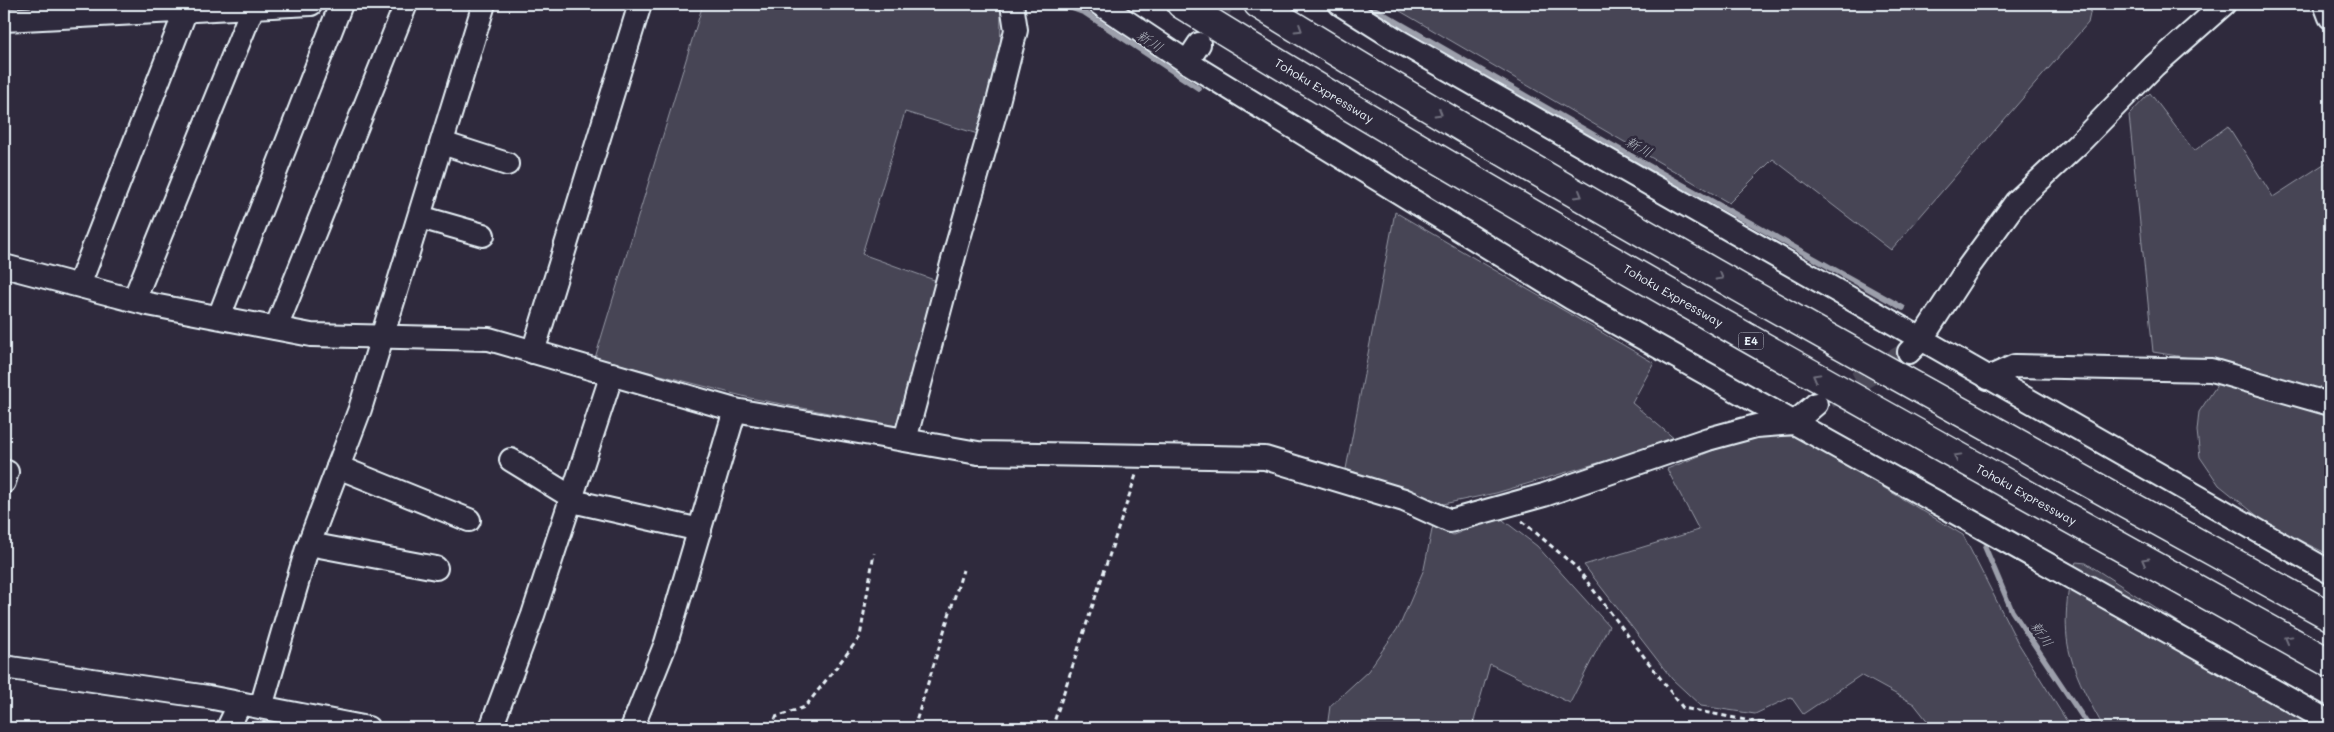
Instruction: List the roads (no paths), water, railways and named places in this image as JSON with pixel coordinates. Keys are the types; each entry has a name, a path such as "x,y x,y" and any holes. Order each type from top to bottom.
{"highway":[{"name":"Tohoku Expressway","path":"1181,4 1513,204 1670,295 1975,467 2330,663"},
{"path":"1258,4 1525,164 1710,271 2330,616"}],"street":[{"path":"4,20 310,4"},
{"path":"219,317 341,4"},
{"path":"276,328 406,4"},
{"path":"228,728 250,704 360,409 484,4"},
{"path":"533,352 640,4"},
{"path":"905,440 1014,39 1016,30 1012,4"},
{"path":"1100,4 1193,53 1571,298 2330,722"},
{"path":"1340,4 1915,346 1988,378 2330,572"},
{"path":"1915,346 1967,269 2016,202 2077,144 2154,66 2224,4"},
{"path":"2325,4 2330,17"},
{"path":"134,300 253,7"},
{"path":"78,285 186,10"},
{"path":"442,143 507,164"},
{"path":"420,217 484,235"},
{"path":"4,266 134,300 311,335 489,339 735,410 978,453 1265,458 1404,500 1450,521 1544,495 1708,439 1756,426 1794,423 1816,404"},
{"path":"1988,378 2015,366 2211,370 2330,404"},
{"path":"491,728 533,615 612,374"},
{"path":"632,728 666,643 735,410"},
{"path":"511,460 581,503 700,530"},
{"path":"338,468 469,520"},
{"path":"4,471 7,472 4,482"},
{"path":"309,544 436,568"},
{"path":"4,667 250,704 368,728"}],"waterway":[{"name":"新川","path":"1060,4 1085,13 1198,88"},
{"name":"新川","path":"1366,4 1606,142 1903,308"},
{"name":"新川","path":"1985,547 2012,611 2090,728"}],"tunnel":[{"path":"1203,37 1223,4"},
{"path":"1828,398 1909,352"}]}
